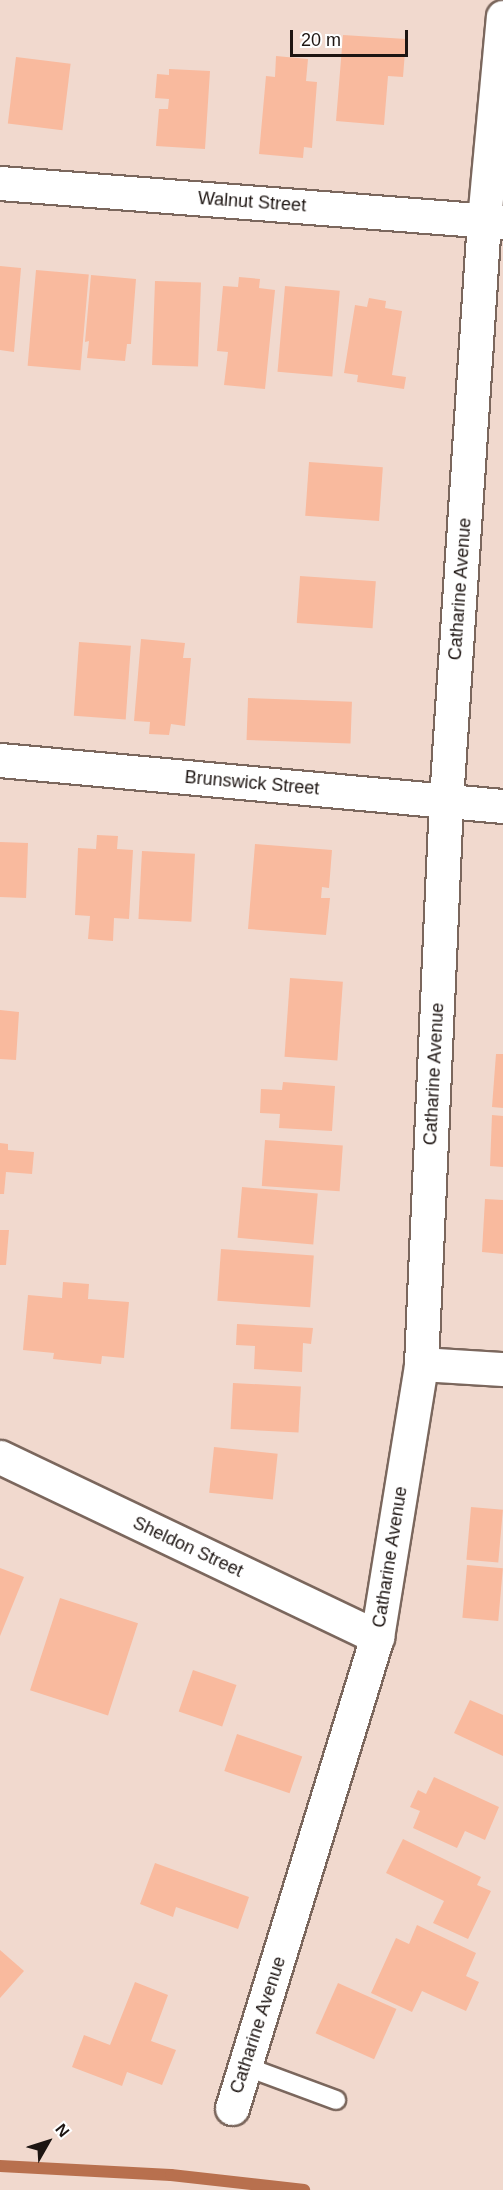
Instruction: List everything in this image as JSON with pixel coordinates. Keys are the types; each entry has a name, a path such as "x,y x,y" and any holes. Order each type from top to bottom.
{"street":[{"name":"Catharine Avenue","path":"231,2108 247,2067 377,1637 421,1364 446,800 494,221 503,17"},
{"name":"Walnut Street","path":"0,183 494,221"},
{"name":"Brunswick Street","path":"0,760 503,806"},
{"path":"421,1364 503,1370"},
{"name":"Sheldon Street","path":"0,1457 377,1637"}],"lane":[{"path":"247,2067 336,2100"}],"building":[{"path":"343,35 406,39 403,77 388,76 384,125 336,121"},
{"path":"276,56 308,59 306,81 317,82 312,148 304,147 303,158 259,154 266,76 275,77"},
{"path":"16,57 71,64 62,130 8,124"},
{"path":"169,69 210,71 205,149 156,146 159,109 168,109 169,99 155,98 157,74 169,75"},
{"path":"0,266 21,268 14,352 0,350"},
{"path":"36,270 89,275 80,370 28,366"},
{"path":"91,275 136,279 131,344 127,344 125,361 87,358 89,341 85,342"},
{"path":"239,277 260,279 259,288 275,290 265,389 224,385 228,352 217,351 223,286 238,287"},
{"path":"155,281 201,283 198,367 152,365"},
{"path":"285,286 340,291 332,376 278,372"},
{"path":"369,298 386,301 385,308 402,311 392,375 406,377 404,389 357,382 358,375 344,373 355,305 367,307"},
{"path":"309,462 383,467 379,521 305,516"},
{"path":"300,576 376,581 373,628 297,623"},
{"path":"141,639 185,643 183,658 191,658 185,726 171,724 169,735 149,734 150,722 134,721"},
{"path":"79,642 131,646 126,719 74,716"},
{"path":"248,698 352,702 350,744 247,740"},
{"path":"97,835 118,836 117,849 133,850 129,919 114,918 113,941 88,939 90,916 75,915 78,848 96,849"},
{"path":"0,842 28,843 26,898 0,897"},
{"path":"255,844 332,850 329,888 322,887 321,898 330,898 326,935 248,929"},
{"path":"142,851 195,854 191,922 138,919"},
{"path":"290,978 343,982 337,1061 284,1057"},
{"path":"0,1010 19,1012 16,1060 0,1059"},
{"path":"496,1054 503,1054 503,1108 492,1107"},
{"path":"283,1082 335,1086 332,1131 279,1128 280,1114 260,1113 261,1089 282,1090"},
{"path":"492,1115 503,1116 503,1167 490,1166"},
{"path":"265,1140 343,1145 340,1191 262,1186"},
{"path":"0,1143 8,1144 8,1150 34,1152 32,1174 6,1172 4,1194 0,1194"},
{"path":"242,1187 318,1194 313,1244 238,1238"},
{"path":"485,1199 503,1200 503,1254 482,1252"},
{"path":"0,1230 9,1230 6,1265 0,1265"},
{"path":"221,1249 314,1255 310,1307 217,1301"},
{"path":"63,1282 89,1284 88,1299 129,1302 124,1358 102,1356 101,1364 53,1359 54,1353 23,1350 28,1295 62,1298"},
{"path":"237,1324 313,1328 311,1344 303,1343 302,1372 254,1369 255,1346 236,1345"},
{"path":"233,1383 301,1387 298,1432 231,1429"},
{"path":"214,1447 278,1454 273,1499 209,1493"},
{"path":"471,1507 503,1510 498,1563 466,1560"},
{"path":"467,1565 503,1568 498,1621 462,1618"},
{"path":"0,1568 24,1577 0,1636"},
{"path":"60,1598 138,1623 108,1716 30,1690"},
{"path":"193,1670 236,1685 222,1727 179,1712"},
{"path":"470,1700 503,1715 503,1756 454,1733"},
{"path":"237,1734 302,1756 290,1793 224,1771"},
{"path":"434,1777 499,1807 485,1840 465,1831 457,1848 413,1828 420,1811 410,1807 418,1790 426,1794"},
{"path":"403,1839 481,1877 477,1885 491,1891 468,1939 433,1923 444,1901 386,1873"},
{"path":"155,1863 249,1897 238,1929 176,1907 173,1917 140,1904"},
{"path":"417,1925 476,1953 466,1976 479,1982 466,2011 422,1991 412,2012 371,1993 396,1938 409,1944"},
{"path":"0,1950 24,1971 0,1998"},
{"path":"135,1982 168,1995 151,2041 176,2050 162,2085 127,2072 122,2086 72,2067 84,2035 110,2045"},
{"path":"338,1983 396,2009 374,2059 316,2033"}],"waterway":[{"path":"0,2166 171,2175 304,2190"}]}
